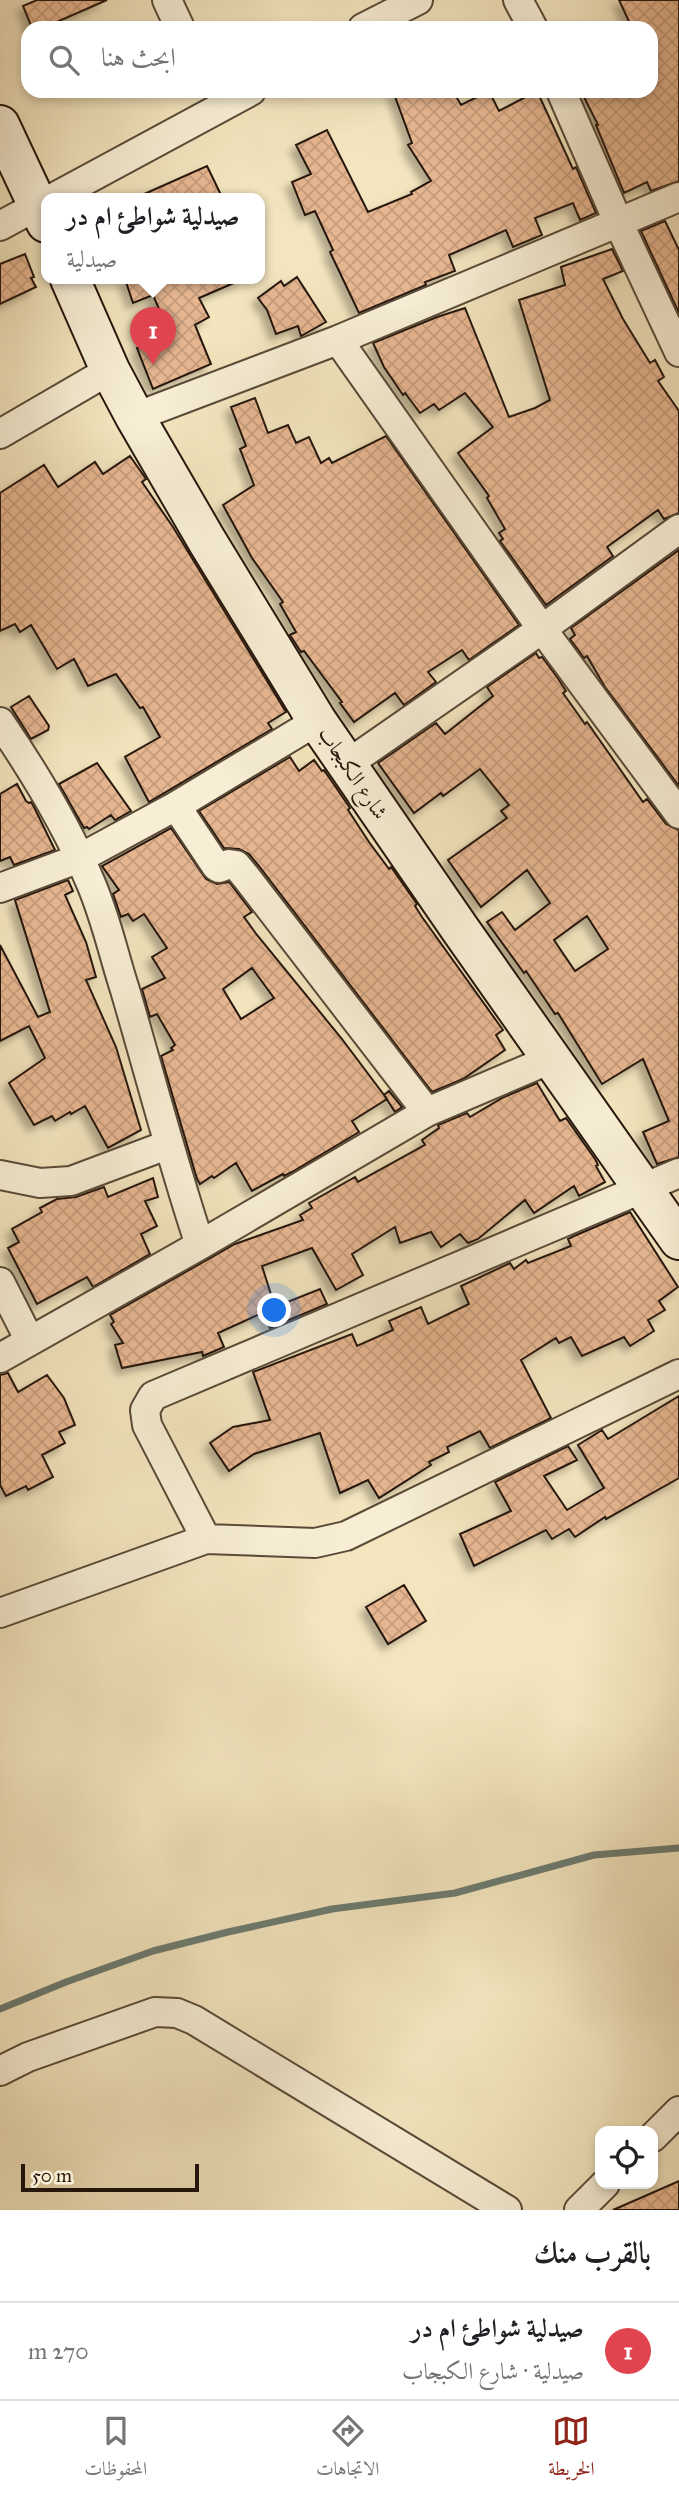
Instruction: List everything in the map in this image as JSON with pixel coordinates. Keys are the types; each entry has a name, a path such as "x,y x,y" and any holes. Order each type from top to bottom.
{"main road":[{"path":"0,125 41,198"},
{"name":"شارع الكبجاب","path":"73,284 110,370 135,417 207,541 317,720 679,1240"}],"street":[{"path":"167,0 177,21"},
{"path":"377,21 418,0"},
{"path":"518,0 529,21"},
{"path":"564,98 679,352"},
{"path":"68,193 213,101"},
{"path":"135,417 338,340 679,197"},
{"path":"0,226 41,209"},
{"path":"338,340 541,629 679,814"},
{"path":"0,434 110,370"},
{"path":"346,765 679,529"},
{"path":"0,888 80,858 176,806 317,720"},
{"path":"0,722 24,757 80,858 99,903 167,1144 200,1245"},
{"path":"176,806 216,866 219,868 229,864 236,865 246,877 427,1112"},
{"path":"0,1358 427,1112 551,1059"},
{"path":"0,1175 40,1183 71,1181 167,1144"},
{"path":"206,1539 147,1425 145,1410 153,1396 679,1173"},
{"path":"0,1282 30,1341"},
{"path":"0,1613 206,1539 315,1544 346,1536 679,1374"},
{"path":"0,2070 28,2056 155,2012 177,2013 194,2020 507,2210"},
{"path":"658,2132 679,2111"},
{"path":"579,2210 601,2189"}],"building":[{"path":"37,0 107,0 59,21 29,21 23,6"},
{"path":"619,0 679,0 679,181 651,191 647,182 624,193 584,98 658,98 658,21 629,21"},
{"path":"396,98 457,98 461,105 475,98 492,98 499,111 524,98 540,98 596,213 580,220 573,203 535,218 542,235 513,247 506,230 449,255 455,271 359,313 330,252 333,250 315,211 305,215 292,182 311,174 296,145 327,130 368,212 412,194 411,192 431,181 408,145 412,143"},
{"path":"207,166 220,193 146,193"},
{"path":"665,221 679,250 679,313 641,231"},
{"path":"612,249 623,271 603,279 650,363 655,360 664,377 658,381 679,411 679,513 664,519 658,510 607,547 613,556 546,605 500,541 503,539 499,533 505,529 487,498 489,496 458,453 493,427 465,393 439,410 434,404 420,413 405,393 403,395 384,367 373,343 465,308 509,417 535,408 550,400 519,300 565,285 561,267"},
{"path":"25,254 36,287 0,304 0,264"},
{"path":"297,277 326,322 301,336 298,326 276,334 267,310 258,298 281,281 284,286"},
{"path":"127,284 231,284 199,298 209,317 195,325 211,364 153,389 137,348 170,334 153,295 133,303"},
{"path":"255,398 268,433 288,425 296,443 309,437 321,463 329,458 332,463 386,436 519,625 469,660 462,650 428,672 436,682 404,705 395,693 354,722 340,703 342,702 290,635 296,632 280,604 283,602 252,558 223,505 254,485 240,449 246,446 231,407"},
{"path":"130,456 146,479 142,482 173,527 286,712 268,723 272,729 149,802 125,757 160,737 143,707 140,708 116,674 88,686 74,659 57,669 31,625 20,632 15,624 0,631 0,493 44,465 58,487 95,462 103,474"},
{"path":"679,550 679,786 605,687 587,656 584,658 570,639 575,635 571,628"},
{"path":"536,653 539,658 542,657 566,691 563,693 585,724 587,722 643,802 647,799 666,824 679,830 679,1157 657,1164 643,1132 669,1121 643,1059 602,1084 558,1013 555,1014 526,971 524,973 487,922 502,912 515,930 550,903 527,870 481,907 448,860 507,818 501,811 509,805 480,769 414,813 378,763 436,723 445,734 493,696 487,687","holes":["587,916 608,949 575,971 554,940"]},
{"path":"29,696 49,726 48,730 31,739 11,707"},
{"path":"290,757 299,771 314,760 322,771 324,770 369,842 389,869 391,867 417,904 415,906 422,917 503,1030 496,1035 505,1050 463,1079 432,1092 259,866 249,854 239,849 224,848 199,811"},
{"path":"97,763 131,811 115,820 111,815 89,829 84,828 59,784"},
{"path":"17,784 26,801 31,802 34,807 55,850 14,865 10,857 0,861 0,794"},
{"path":"171,828 206,879 217,884 229,882 252,912 244,917 257,935 387,1099 352,1121 359,1132 292,1172 252,1191 236,1163 200,1184 161,1056 173,1050 171,1048 175,1045 157,1014 150,1017 142,989 165,978 152,957 167,948 144,914 133,921 128,914 121,917 113,894 119,890 102,866","holes":["252,968 274,998 241,1019 223,989"]},
{"path":"68,880 73,891 65,895 86,942 96,977 86,980 116,1047 141,1130 108,1148 85,1106 55,1121 52,1116 34,1125 9,1083 45,1058 29,1026 0,1041 0,945 38,1017 50,1012 15,900"},
{"path":"537,1083 560,1121 566,1118 595,1159 605,1182 579,1196 574,1186 534,1213 525,1200 478,1239 468,1243 460,1234 441,1247 431,1232 400,1243 395,1227 352,1254 363,1275 336,1290 312,1248 262,1266 275,1307 320,1289 327,1304 270,1328 262,1313 218,1333 224,1347 203,1356 202,1352 122,1368 115,1345 123,1343 111,1324 114,1322 110,1315 235,1244 303,1220 300,1215 312,1208 309,1203 355,1177 358,1182 425,1145 422,1140 439,1128 438,1125 467,1113 470,1117 504,1097"},
{"path":"389,1091 402,1107 395,1112 384,1095"},
{"path":"153,1178 158,1197 145,1201 157,1226 141,1234 150,1254 93,1287 87,1277 37,1304 8,1248 19,1242 12,1229 42,1212 40,1208 57,1199 76,1197 104,1187 108,1197"},
{"path":"630,1212 678,1287 659,1301 665,1310 648,1320 654,1331 630,1346 624,1337 582,1356 571,1337 559,1343 556,1338 521,1360 551,1418 490,1448 480,1431 447,1447 449,1452 429,1462 431,1465 379,1498 368,1480 340,1493 320,1433 254,1454 229,1471 210,1443 233,1427 270,1420 253,1372 352,1334 357,1346 393,1330 389,1321 421,1307 428,1324 469,1304 461,1286 510,1263 514,1269 526,1260 528,1263 571,1246 568,1239"},
{"path":"8,1373 18,1392 47,1375 64,1398 75,1425 59,1432 65,1443 42,1455 53,1477 28,1490 26,1486 6,1496 0,1485 0,1375"},
{"path":"679,1396 679,1478 606,1519 605,1517 575,1537 569,1529 552,1539 546,1530 474,1566 460,1534 511,1511 495,1482 568,1446 577,1460 544,1476 567,1510 604,1488 578,1445 602,1430 608,1439"},
{"path":"404,1585 426,1621 388,1644 366,1607"},
{"path":"679,2181 679,2210 613,2210"}],"waterway":[{"path":"0,2009 153,1951 228,1932 332,1909 455,1893 594,1855 679,1848"}],"place":[{"name":"صيدلية شواطئ ام در","path":"153,365"}]}
